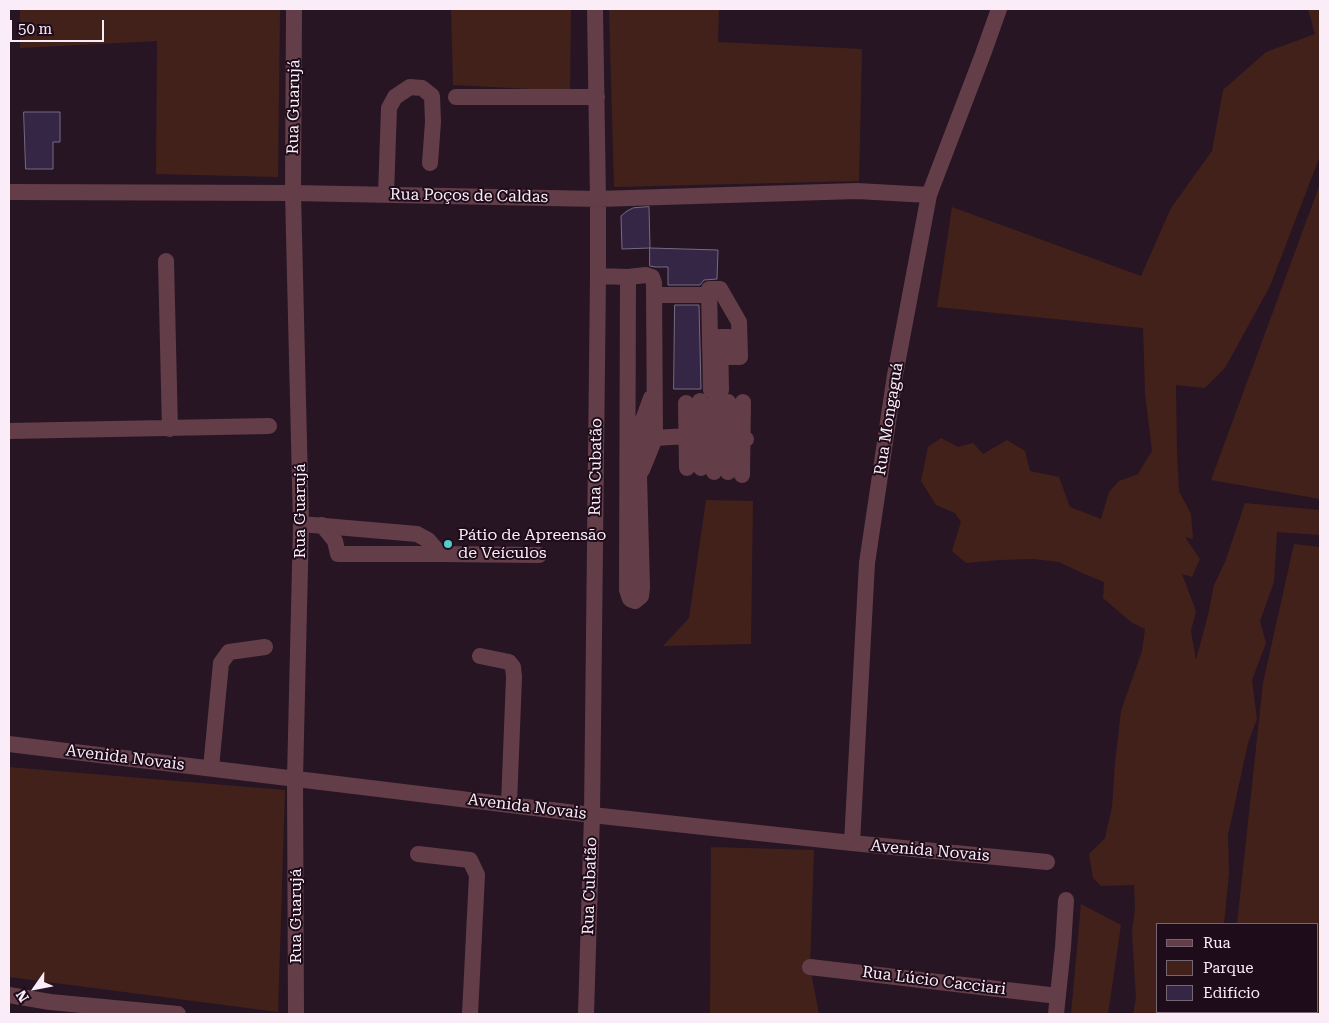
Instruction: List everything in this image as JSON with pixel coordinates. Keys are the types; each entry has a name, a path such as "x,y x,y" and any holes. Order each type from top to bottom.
{"street":[{"name":"Rua Guarujá","path":"294,9 293,193 302,524 295,778 296,1014"},
{"name":"Rua Cubatão","path":"586,1014 592,815 598,276 595,9"},
{"name":"Rua Mongaguá","path":"852,843 867,563 895,375 928,195 999,9"},
{"path":"386,195 390,108 395,97 410,87 422,88 432,96 433,122 430,163"},
{"path":"456,97 597,97"},
{"name":"Rua Poços de Caldas","path":"9,192 293,193 598,199 857,191 928,195"},
{"path":"166,261 170,429"},
{"path":"598,276 628,277 646,275 652,277 654,283 655,438 640,477"},
{"path":"628,277 627,590 630,599 636,601 642,596 638,438 656,385"},
{"path":"709,289 720,289 739,322 740,357 729,357 729,337 720,337 721,390 711,390 709,295 709,289"},
{"path":"654,295 709,295"},
{"path":"714,402 719,438 715,471"},
{"path":"714,402 719,438 715,471"},
{"path":"714,402 719,438 715,471"},
{"path":"9,431 269,426"},
{"path":"638,438 719,438"},
{"path":"302,524 417,534 428,540 440,554"},
{"path":"322,525 335,541 338,554 538,555"},
{"path":"211,768 221,663 229,652 265,647"},
{"path":"480,656 509,662 513,667 509,804"},
{"name":"Avenida Novais","path":"9,744 592,815 1047,862"},
{"path":"418,854 470,860 477,875 470,1014"},
{"path":"1056,1014 1066,900"},
{"name":"Rua Lúcio Cacciari","path":"810,967 1058,996"},
{"path":"9,995 50,1008 178,1014"}],"green space":[{"path":"20,9 280,9 278,177 156,174 157,41 20,48"},
{"path":"451,9 571,9 570,91 453,85"},
{"path":"609,9 719,9 718,42 862,49 859,181 614,187"},
{"path":"1308,9 1320,9 1320,156 1270,286 1225,368 1205,388 1176,385 1179,491 1191,514 1193,539 1185,537 1200,559 1192,577 1182,574 1196,611 1191,631 1196,660 1214,585 1225,562 1245,503 1320,510 1320,535 1277,532 1274,582 1260,621 1266,643 1252,680 1257,719 1248,743 1228,835 1229,874 1224,923 1156,923 1156,1013 1218,1014 1133,1014 1136,999 1132,932 1135,909 1134,885 1101,886 1093,878 1089,854 1105,838 1112,807 1121,711 1142,651 1145,629 1131,622 1103,598 1104,582 1059,562 1033,559 966,563 952,551 961,522 955,513 936,505 921,481 928,447 941,438 958,447 973,443 983,454 1007,440 1025,451 1030,471 1059,477 1070,507 1101,519 1109,492 1119,481 1138,474 1152,451 1145,393 1143,328 937,307 952,207 1141,276 1171,208 1212,151 1223,90 1266,52 1315,34"},
{"path":"1320,184 1320,499 1211,480"},
{"path":"706,500 753,501 751,644 663,646 689,618"},
{"path":"1294,544 1320,547 1320,1014 1234,1014 1319,1013 1319,923 1237,923 1263,683"},
{"path":"9,767 285,790 278,1012 9,977"},
{"path":"711,847 814,850 810,967 819,1014 710,1014"},
{"path":"1081,904 1121,925 1108,1014 1071,1014"}],"building":[{"path":"24,112 60,112 60,142 53,142 53,169 26,169"},
{"path":"649,207 650,248 622,249 621,216 633,208"},
{"path":"650,248 718,250 717,279 704,280 700,285 668,285 668,267 650,266"},
{"path":"675,305 699,305 701,389 674,389"}],"place":[{"name":"Pátio de Apreensão de Veículos","path":"448,544"}]}
